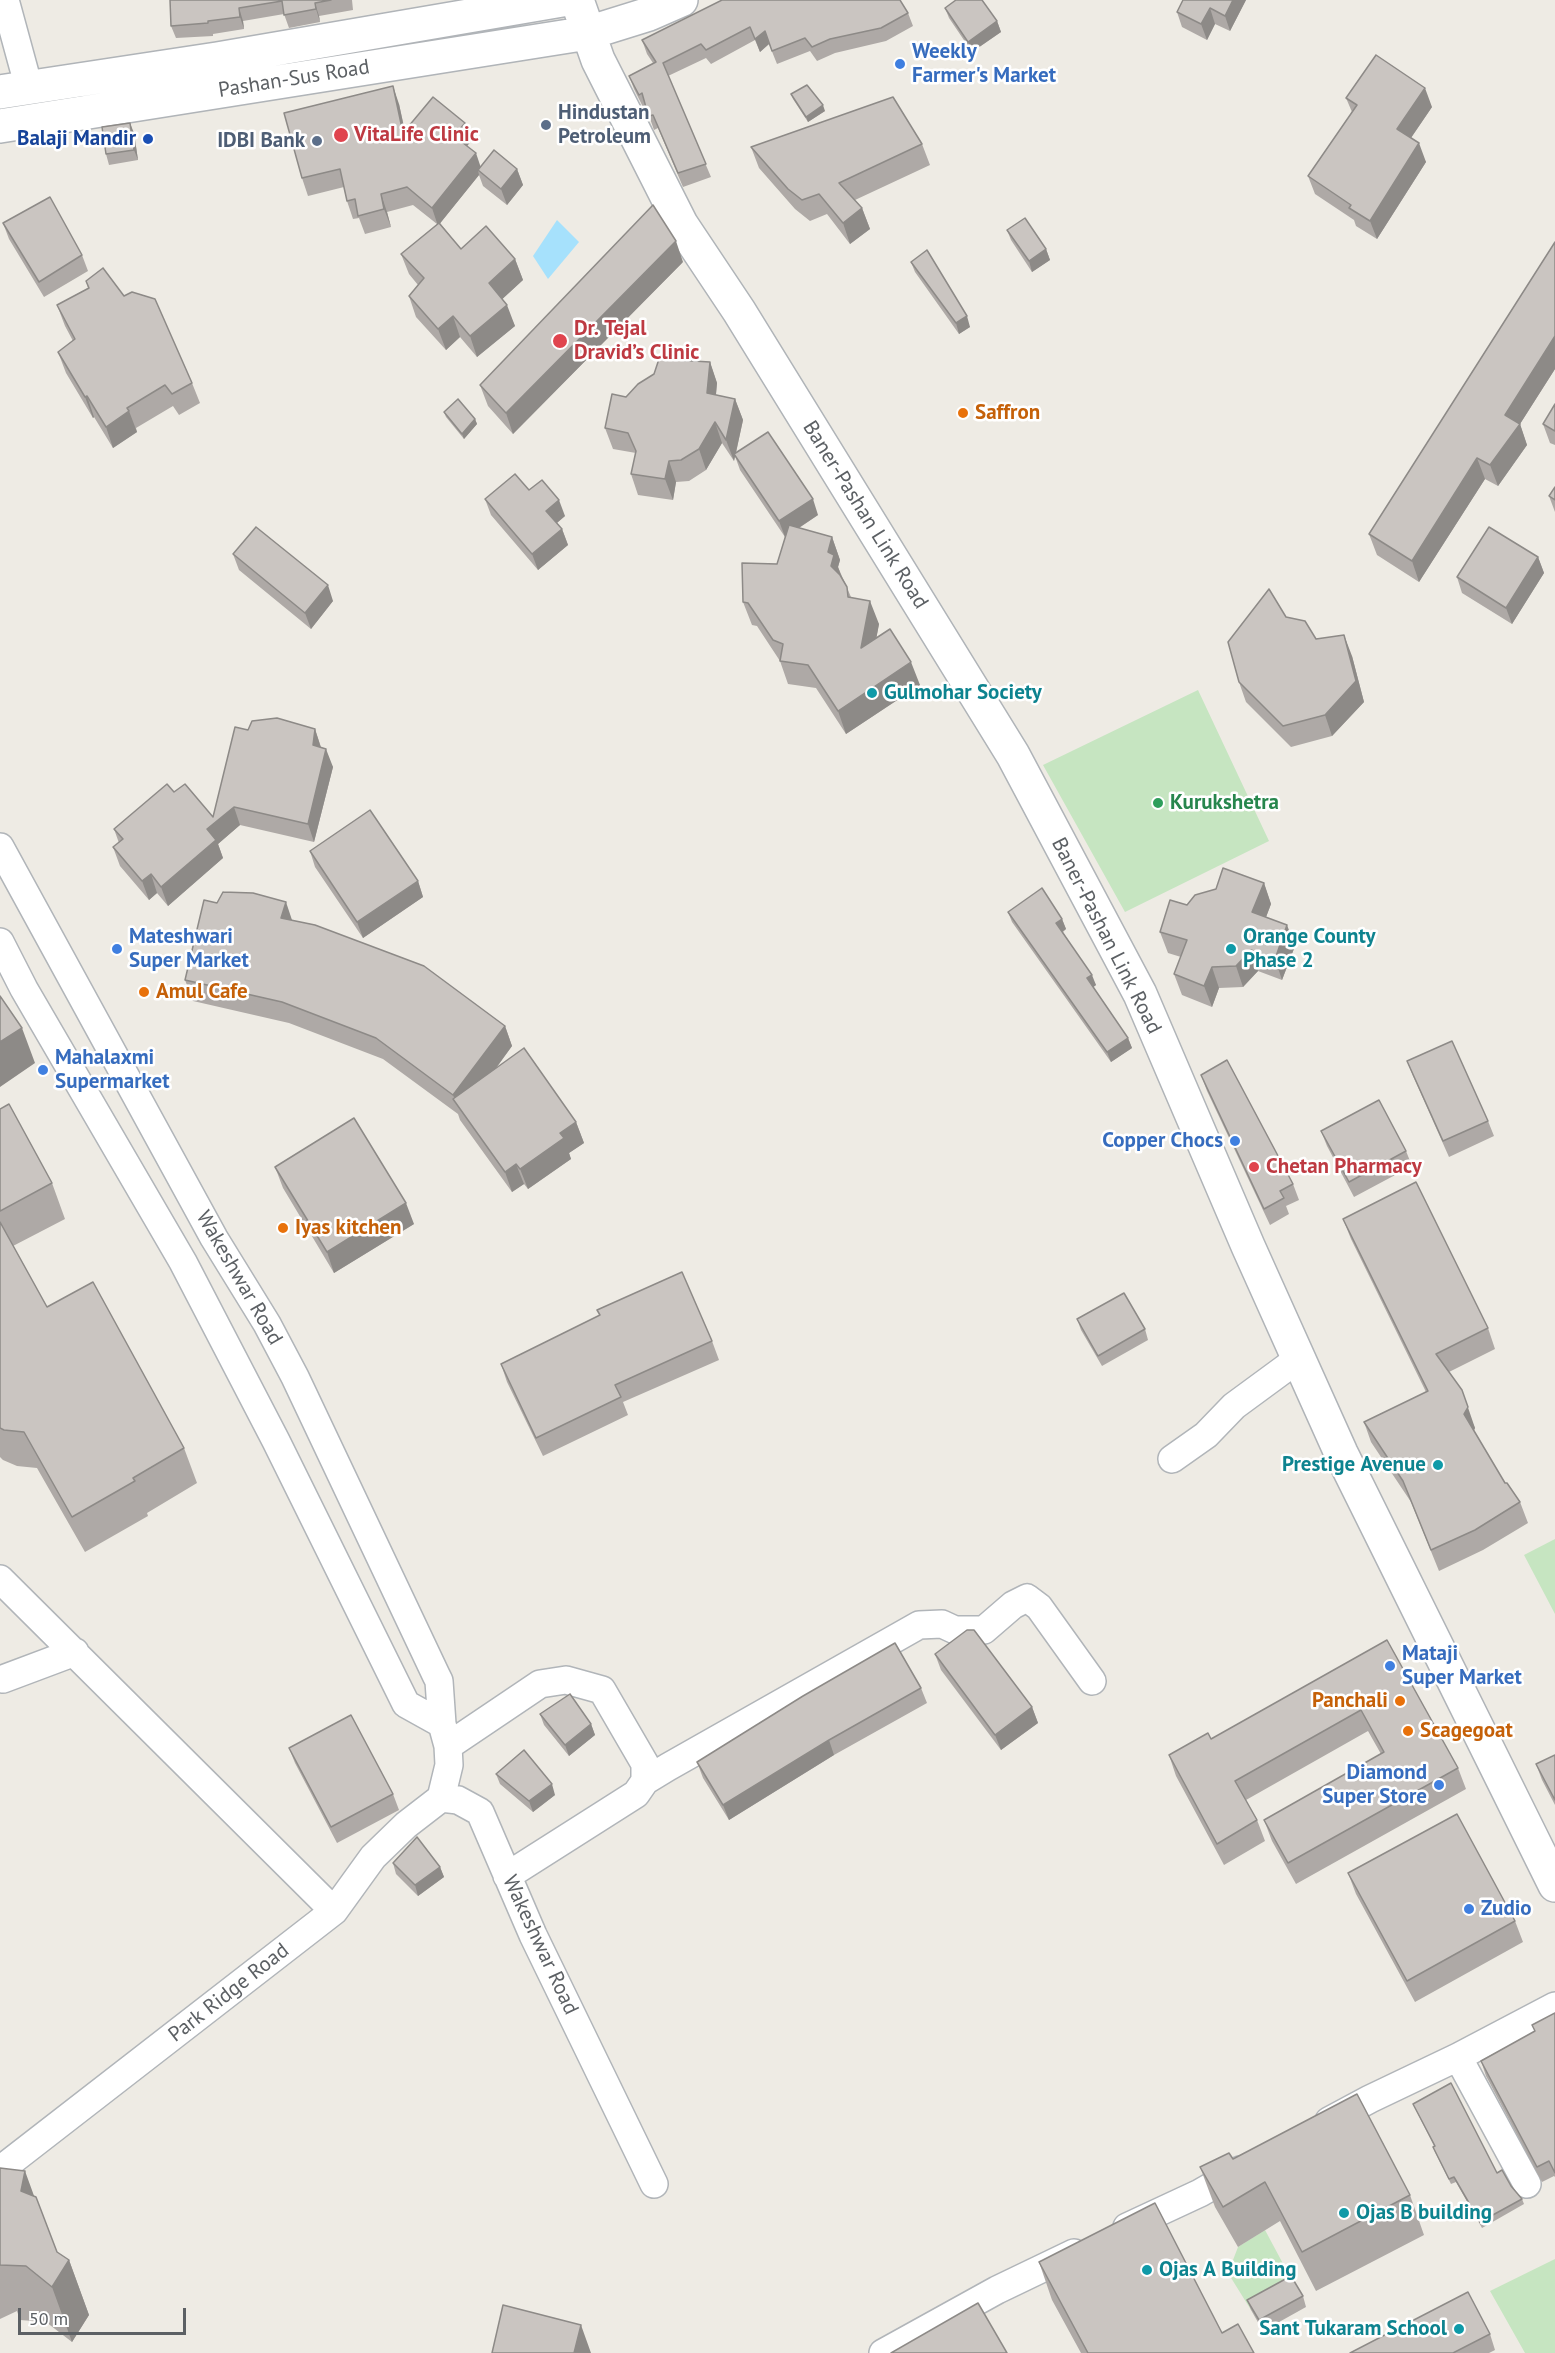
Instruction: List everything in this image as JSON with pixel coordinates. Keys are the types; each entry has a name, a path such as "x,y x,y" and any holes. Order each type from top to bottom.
{"street":[{"path":"5,0 14,90"},
{"name":"Pashan-Sus Road","path":"14,90 217,59 562,0"},
{"name":"Baner-Pashan Link Road","path":"577,0 593,46 668,213 681,224 722,301 1013,755 1140,994 1298,1359 1406,1588 1413,1596 1555,1885"},
{"name":"Pashan-Sus Road","path":"0,126 593,46 649,14 681,0"},
{"name":"Wakeshwar Road","path":"0,846 214,1238 267,1324 317,1421 439,1681 449,1765 441,1798 458,1800 480,1812 532,1935 654,2184"},
{"name":"Wakeshwar Road","path":"0,942 24,989 183,1262 276,1441 406,1704 445,1735"},
{"path":"0,1005 24,989"},
{"path":"1172,1459 1206,1435 1234,1406 1298,1359"},
{"path":"276,1441 317,1421"},
{"path":"0,1579 334,1911"},
{"path":"507,1876 636,1794 645,1781 919,1625 942,1624 955,1630 984,1630 1013,1605 1027,1598 1039,1607 1092,1681"},
{"path":"3,1679 75,1652"},
{"path":"445,1735 540,1684 567,1680 602,1690 645,1764 645,1781"},
{"name":"Park Ridge Road","path":"0,2170 334,1911 373,1857 406,1825 441,1798"},
{"path":"1308,2133 1370,2099 1458,2058 1555,2006"},
{"path":"1458,2058 1527,2184"},
{"path":"883,2353 998,2290 1200,2193 1266,2156"}],"green space":[{"name":"Kurukshetra","path":"1198,690 1269,841 1125,912 1043,765"},
{"path":"1555,1539 1555,1614 1524,1555"},
{"path":"1265,2230 1295,2286 1251,2310 1228,2273 1238,2247"},
{"path":"1555,2259 1555,2353 1525,2353 1490,2291"}],"water":[{"path":"557,220 579,242 548,279 533,256"}],"building":[{"path":"170,0 331,0 315,3 316,9 284,15 282,1 239,8 240,17 208,21 208,23 171,26"},
{"path":"722,0 900,0 908,13 881,28 830,39 812,47 805,38 772,51 765,31 755,39 750,27 706,50 701,44 663,63 706,164 678,173 653,115 649,116 642,93 639,95 629,76 656,62 642,40"},
{"path":"956,0 982,0 997,21 968,42 945,8"},
{"path":"1183,0 1233,0 1225,16 1210,8 1201,24 1177,12"},
{"path":"1376,55 1425,88 1397,129 1419,143 1370,221 1349,208 1351,205 1308,176 1357,105 1346,98"},
{"path":"807,85 823,105 806,117 791,94"},
{"path":"393,86 403,133 433,97 465,123 454,136 476,153 432,208 407,187 381,194 384,209 358,216 355,199 347,201 340,169 302,178 284,113"},
{"path":"893,97 922,144 839,183 862,208 843,223 819,194 802,200 788,189 751,147"},
{"path":"130,123 134,150 106,154 102,127"},
{"path":"494,150 517,169 501,189 478,170"},
{"path":"50,197 82,255 39,282 3,223"},
{"path":"653,205 676,241 506,413 480,385"},
{"path":"1025,218 1046,249 1029,261 1007,230"},
{"path":"439,223 461,249 486,226 515,259 489,283 507,305 470,336 453,316 438,329 409,296 424,278 401,254"},
{"path":"1555,242 1555,336 1505,415 1520,424 1490,465 1477,458 1412,561 1369,534"},
{"path":"927,250 967,316 956,323 911,262"},
{"path":"103,268 124,296 132,292 155,299 192,383 172,394 165,385 127,408 129,411 106,427 58,352 75,339 57,305 89,288 86,281"},
{"path":"659,359 710,362 707,393 735,399 726,440 715,422 699,449 681,460 669,461 665,479 631,474 636,451 628,433 605,428 612,394 626,397 638,384 654,374"},
{"path":"458,399 475,419 462,434 444,412"},
{"path":"1555,404 1555,431 1543,424"},
{"path":"768,432 813,499 779,521 734,454"},
{"path":"515,474 529,490 542,480 559,500 546,511 562,529 532,554 485,499"},
{"path":"1555,487 1555,500 1549,496"},
{"path":"789,525 832,537 828,552 834,555 831,566 847,587 848,597 870,601 861,648 890,629 911,662 838,711 808,665 780,661 783,644 773,640 748,603 743,602 742,563 777,564"},
{"path":"256,527 328,585 305,613 233,554"},
{"path":"1489,527 1538,557 1506,608 1457,577"},
{"path":"1269,589 1286,617 1305,621 1316,639 1344,635 1356,681 1325,715 1283,726 1239,682 1228,642"},
{"path":"277,718 315,729 313,745 326,749 308,824 234,807 207,829 216,840 161,887 151,874 142,881 113,847 123,839 114,829 167,784 174,792 185,784 213,817 235,727 248,730 252,721"},
{"path":"370,810 418,881 357,922 310,851"},
{"name":"Orange County Phase 2","path":"1223,868 1264,883 1252,912 1287,925 1275,959 1251,950 1236,966 1212,967 1204,986 1174,974 1187,940 1160,932 1170,900 1187,905 1195,895 1216,889"},
{"path":"1042,888 1062,919 1056,923 1092,975 1087,978 1128,1038 1107,1052 1008,912"},
{"path":"223,892 253,893 286,902 281,918 315,925 424,966 505,1026 453,1095 376,1038 282,1002 185,980 204,900 217,903"},
{"path":"0,996 22,1028 0,1042"},
{"path":"1452,1041 1488,1121 1443,1141 1407,1061"},
{"path":"524,1048 576,1122 560,1133 564,1138 520,1169 516,1164 505,1172 453,1099"},
{"path":"1227,1060 1293,1184 1280,1191 1284,1198 1264,1209 1201,1075"},
{"path":"1379,1100 1406,1151 1349,1182 1321,1131"},
{"path":"9,1104 52,1183 0,1211 0,1109"},
{"path":"354,1118 406,1203 327,1252 275,1167"},
{"path":"1416,1182 1488,1328 1436,1354 1462,1390 1468,1407 1464,1414 1505,1483 1520,1502 1475,1530 1431,1550 1403,1481 1364,1422 1428,1391 1343,1219"},
{"path":"0,1222 47,1307 93,1282 184,1448 133,1478 135,1481 72,1517 24,1432 0,1428"},
{"path":"682,1272 712,1341 615,1385 621,1397 536,1438 501,1364 600,1315 597,1310"},
{"path":"1124,1293 1145,1329 1098,1356 1077,1319"},
{"path":"967,1630 974,1630 1032,1707 995,1735 935,1654"},
{"path":"1387,1640 1458,1768 1288,1863 1264,1820 1384,1752 1361,1710 1235,1781 1257,1820 1217,1844 1169,1755 1208,1733 1211,1739"},
{"path":"895,1643 921,1688 829,1740 723,1805 697,1762 803,1696"},
{"path":"570,1694 591,1724 565,1745 540,1714"},
{"path":"351,1715 393,1794 331,1827 289,1748"},
{"path":"524,1750 552,1784 529,1801 496,1774"},
{"path":"1555,1755 1555,1800 1536,1764"},
{"path":"1457,1814 1515,1921 1407,1981 1348,1873"},
{"path":"417,1837 440,1867 415,1885 393,1863"},
{"path":"1555,2013 1555,2173 1549,2161 1537,2167 1481,2061 1535,2031 1532,2025"},
{"path":"1451,2083 1497,2173 1502,2170 1522,2199 1480,2222 1454,2177 1449,2179 1413,2104"},
{"path":"1357,2094 1410,2195 1302,2252 1265,2182 1223,2207 1200,2167 1229,2153 1233,2159"},
{"path":"0,2168 25,2171 21,2191 36,2197 57,2252 69,2260 52,2287 26,2266 0,2265"},
{"name":"Ojas A Building","path":"1155,2203 1222,2333 1238,2324 1254,2353 1088,2353 1039,2262"},
{"path":"1291,2276 1303,2296 1259,2320 1247,2300"},
{"path":"1468,2292 1490,2334 1453,2353 1350,2353"},
{"path":"978,2303 1007,2353 891,2353"},
{"path":"503,2305 581,2325 574,2353 492,2353"}],"place":[{"name":"Weekly Farmer's Market","path":"900,64"},
{"name":"Hindustan Petroleum","path":"546,125"},
{"name":"VitaLife Clinic","path":"341,135"},
{"name":"Balaji Mandir","path":"148,139"},
{"name":"IDBI Bank","path":"317,141"},
{"name":"Dr. Tejal Dravid’s Clinic","path":"560,341"},
{"name":"Saffron","path":"963,413"},
{"name":"Gulmohar Society","path":"872,693"},
{"name":"Kurukshetra","path":"1158,803"},
{"name":"Mateshwari Super Market","path":"117,949"},
{"name":"Orange County Phase 2","path":"1231,949"},
{"name":"Amul Cafe","path":"144,992"},
{"name":"Mahalaxmi Supermarket","path":"43,1070"},
{"name":"Copper Chocs","path":"1235,1141"},
{"name":"Chetan Pharmacy","path":"1254,1167"},
{"name":"Iyas kitchen","path":"283,1228"},
{"name":"Prestige Avenue","path":"1438,1465"},
{"name":"Mataji Super Market","path":"1390,1666"},
{"name":"Panchali","path":"1400,1701"},
{"name":"Scagegoat","path":"1408,1731"},
{"name":"Diamond Super Store","path":"1439,1785"},
{"name":"Zudio","path":"1469,1909"},
{"name":"Ojas B building","path":"1344,2213"},
{"name":"Ojas A Building","path":"1147,2270"},
{"name":"Sant Tukaram School","path":"1459,2329"}]}
